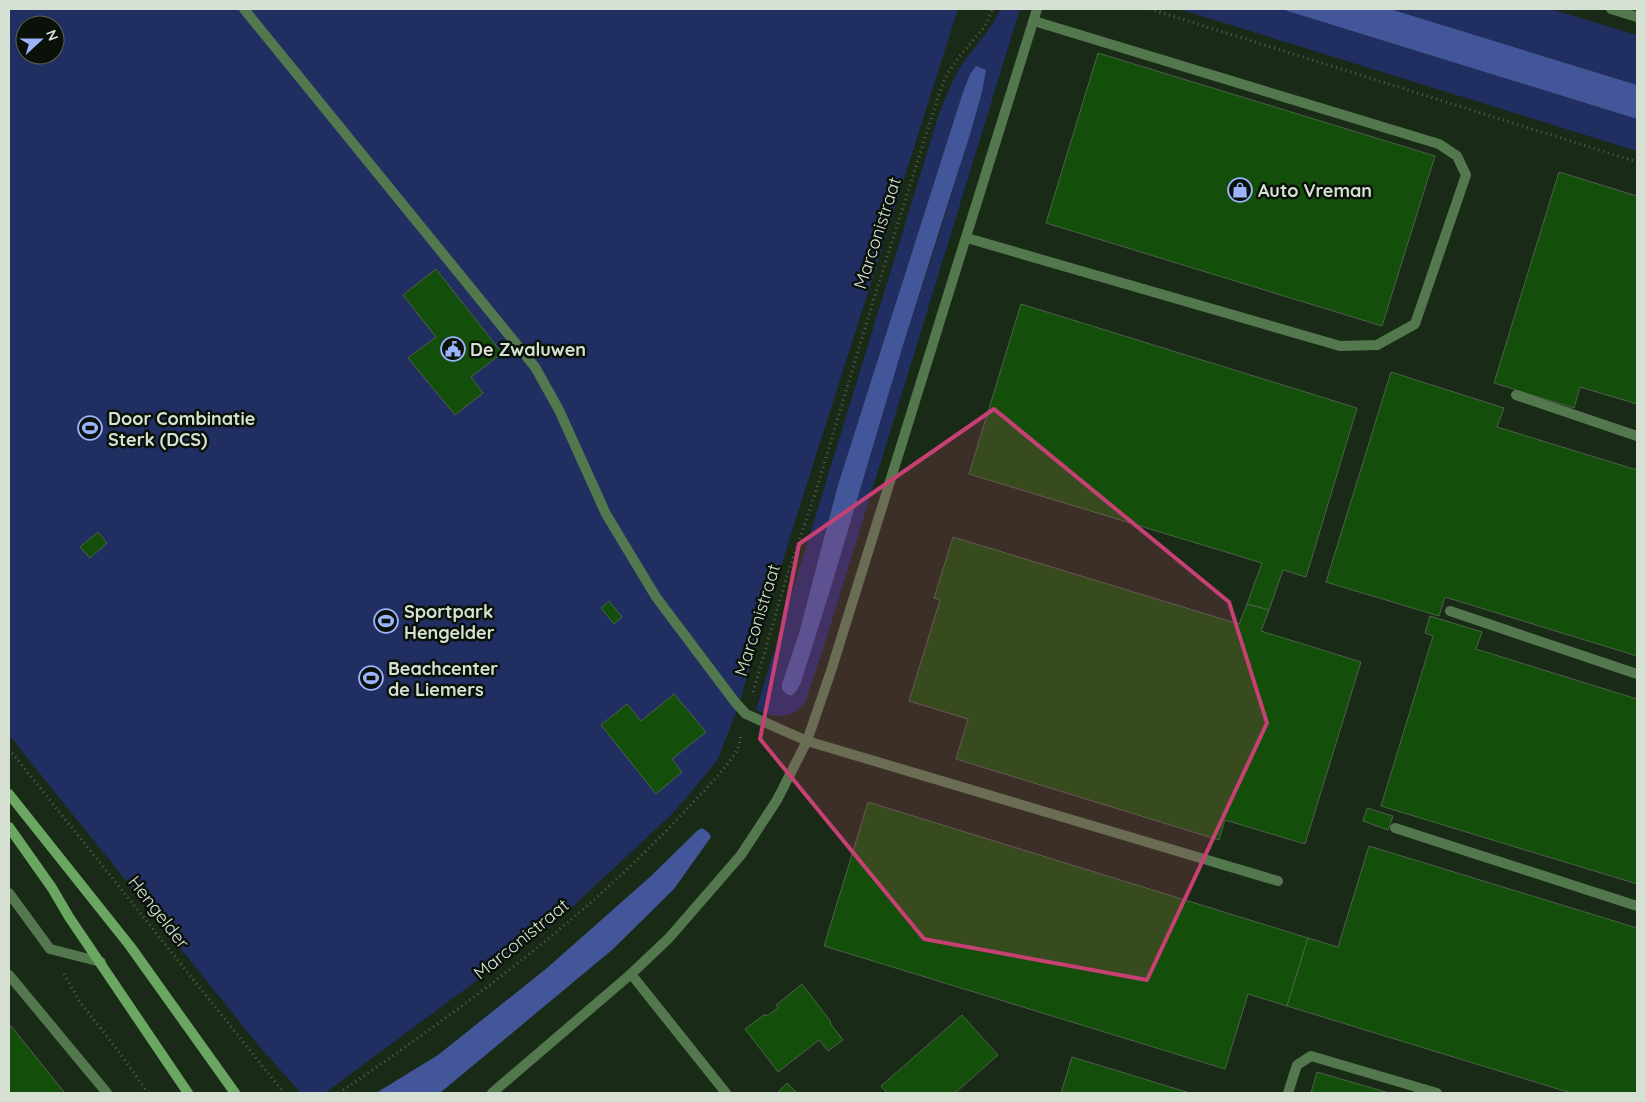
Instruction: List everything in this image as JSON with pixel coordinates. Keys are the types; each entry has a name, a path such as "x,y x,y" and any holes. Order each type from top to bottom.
{"main road":[{"path":"9,794 130,946 235,1093"},
{"path":"9,827 52,888 69,917 188,1093"}],"street":[{"path":"244,9 535,368 559,410 606,514 656,597 734,702 746,714 807,741 1278,881"},
{"path":"492,1093 631,974 669,938 741,855 776,800 807,741 834,662 1037,9"},
{"path":"1611,9 1637,17"},
{"path":"966,238 1340,346 1377,345 1415,324 1466,175 1456,156 1439,144 1034,21"},
{"path":"1516,395 1637,436"},
{"path":"1450,611 1637,674"},
{"path":"1395,828 1637,906"},
{"path":"9,893 50,949 101,962"},
{"path":"631,974 726,1093"},
{"path":"9,975 107,1093"},
{"path":"1288,1093 1297,1065 1311,1056 1437,1093"}],"path":[{"name":"Marconistraat","path":"339,1093 458,1010 575,917 629,868 703,792 737,751 786,579 815,494 875,295 939,94 947,74 985,26 993,9"},
{"path":"1150,9 1637,162"},
{"name":"Hengelder","path":"9,749 284,1093"},
{"path":"50,949 80,1002 148,1093"}],"highlighted area":[{"path":"994,409 1229,602 1267,723 1147,980 924,939 760,739 799,544"}],"shaded area":[{"name":"Sportpark Hengelder","path":"9,9 958,9 737,710 717,761 674,812 556,922 325,1093 300,1092 258,1045 9,735"},
{"path":"1001,9 1020,9 805,703 788,715 776,716 763,713 756,710 938,117 959,69","holes":["982,92 941,229 904,342 832,584 797,690 782,684 799,633 838,485 962,95"]},
{"path":"1179,9 1281,9 1637,119 1637,151"},
{"path":"1281,9 1390,9 1637,85 1637,119"},
{"path":"1390,9 1550,9 1637,35 1637,85"},
{"path":"976,66 986,70 971,131 904,342 801,682 796,692 788,695 782,689 782,684 799,633 838,485 962,95 970,74"},
{"path":"702,828 711,837 674,889 612,950 440,1093 376,1093 438,1055 547,968"}],"building":[{"path":"1098,53 1435,156 1382,326 1046,223"},
{"path":"1559,172 1637,196 1637,404 1580,387 1574,408 1494,383"},
{"path":"436,269 502,353 471,377 483,393 455,415 408,358 436,337 403,295"},
{"path":"1021,304 1357,408 1306,577 1283,570 1269,610 1247,604 1262,563 969,474"},
{"path":"1391,372 1504,408 1497,427 1637,470 1637,656 1445,597 1439,616 1326,582"},
{"path":"98,532 107,543 90,558 80,547"},
{"path":"953,537 1239,624 1247,604 1269,610 1261,631 1361,662 1305,844 1225,820 1219,840 956,759 968,719 909,701 940,600 934,598"},
{"path":"609,601 622,617 614,624 601,608"},
{"path":"1430,616 1482,632 1476,649 1637,699 1637,884 1381,806 1433,636 1425,633"},
{"path":"674,694 706,732 672,759 682,772 656,794 601,725 627,704 641,721"},
{"path":"868,802 1308,938 1287,1006 1248,994 1225,1069 824,946"},
{"path":"1367,808 1393,816 1388,830 1363,821"},
{"path":"1369,846 1637,928 1637,1093 1571,1093 1287,1006 1308,938 1338,947"},
{"path":"802,984 843,1040 828,1051 819,1040 778,1072 745,1029 765,1014 767,1016 778,1008 776,1005"},
{"path":"962,1015 998,1055 955,1093 887,1093 881,1086"},
{"path":"11,1026 65,1093 9,1093 9,1028"},
{"path":"1072,1057 1190,1093 1061,1093"},
{"path":"1317,1072 1389,1093 1311,1093"},
{"path":"787,1083 797,1093 781,1093 779,1091"}],"place":[{"name":"Auto Vreman","path":"1240,190"},
{"name":"De Zwaluwen","path":"453,349"},
{"name":"Door Combinatie Sterk (DCS)","path":"90,428"},
{"name":"Sportpark Hengelder","path":"386,621"},
{"name":"Beachcenter de Liemers","path":"371,678"}]}
